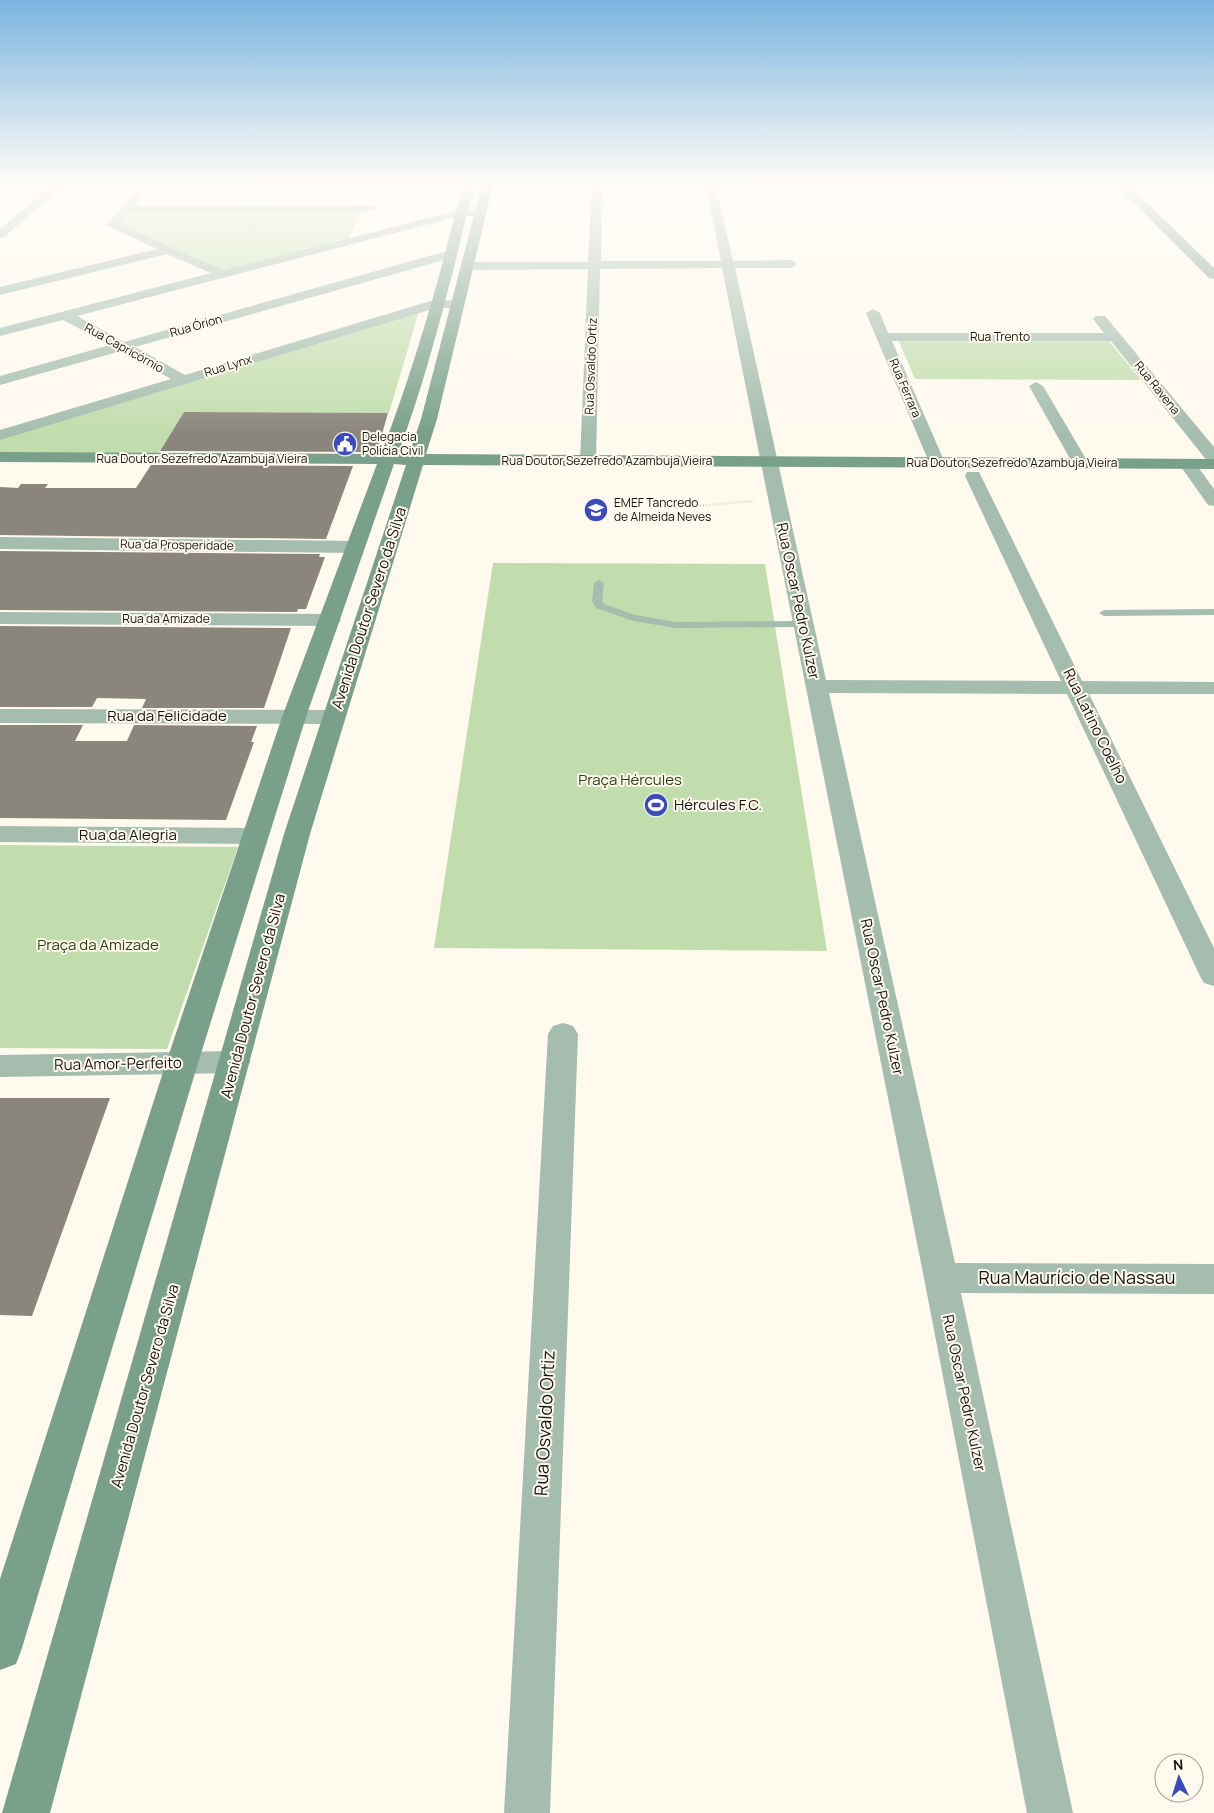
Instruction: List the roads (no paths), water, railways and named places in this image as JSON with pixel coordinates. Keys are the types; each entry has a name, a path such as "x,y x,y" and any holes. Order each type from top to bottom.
{"street":[{"path":"0,291 103,266"},
{"path":"204,266 223,274"},
{"path":"0,332 255,266"},
{"name":"Rua Órion","path":"0,382 410,266"},
{"name":"Avenida Doutor Severo da Silva","path":"26,1813 297,834 334,717 399,466 403,419 447,266"},
{"path":"467,266 517,266"},
{"name":"Avenida Doutor Severo da Silva","path":"0,1648 182,1063 294,716 332,620 354,547 399,466 429,419 467,266"},
{"name":"Rua Osvaldo Ortiz","path":"588,461 595,266"},
{"name":"Rua Oscar Pedro Kulzer","path":"728,266 941,1278 1050,1813"},
{"path":"1204,266 1214,275"},
{"path":"10,275 60,276"},
{"name":"Rua Lynx","path":"0,435 435,304 458,304"},
{"name":"Rua Ferrara","path":"873,313 937,463"},
{"name":"Rua Capricórnio","path":"65,315 184,380"},
{"name":"Rua Ravena","path":"1100,319 1214,458"},
{"name":"Rua Trento","path":"884,337 1116,337"},
{"path":"1036,386 1081,464"},
{"path":"403,419 429,419"},
{"name":"Rua Doutor Sezefredo Azambuja Vieira","path":"0,457 197,465"},
{"name":"Rua Doutor Sezefredo Azambuja Vieira","path":"399,466 588,461 973,476 1191,471 1214,464"},
{"name":"Rua Doutor Sezefredo Azambuja Vieira","path":"0,471 197,465 770,469 937,463 1081,464 1191,471 1214,477"},
{"path":"1191,471 1214,500"},
{"name":"Rua Latino Coelho","path":"973,476 1214,976"},
{"name":"Rua da Prosperidade","path":"0,543 354,547"},
{"name":"Rua da Amizade","path":"0,618 332,620"},
{"path":"816,686 1214,688"},
{"name":"Rua da Felicidade","path":"0,716 334,717"},
{"name":"Rua da Alegria","path":"0,834 256,836"},
{"name":"Rua Osvaldo Ortiz","path":"527,1813 563,1034"},
{"name":"Rua Amor-Perfeito","path":"0,1066 235,1062"},
{"name":"Rua Maurício de Nassau","path":"941,1278 1214,1279"}],"lane":[{"path":"599,582 597,601 600,606 633,618 676,625 803,624"},
{"path":"1104,613 1214,612"}],"place":[{"name":"Delegacia Polícia Civil","path":"345,444"},
{"name":"EMEF Tancredo de Almeida Neves","path":"596,510"},
{"name":"Hércules F.C.","path":"656,805"}],"park label":[{"name":"Praça Hércules","path":"630,780"},
{"name":"Praça da Amizade","path":"98,945"}]}
